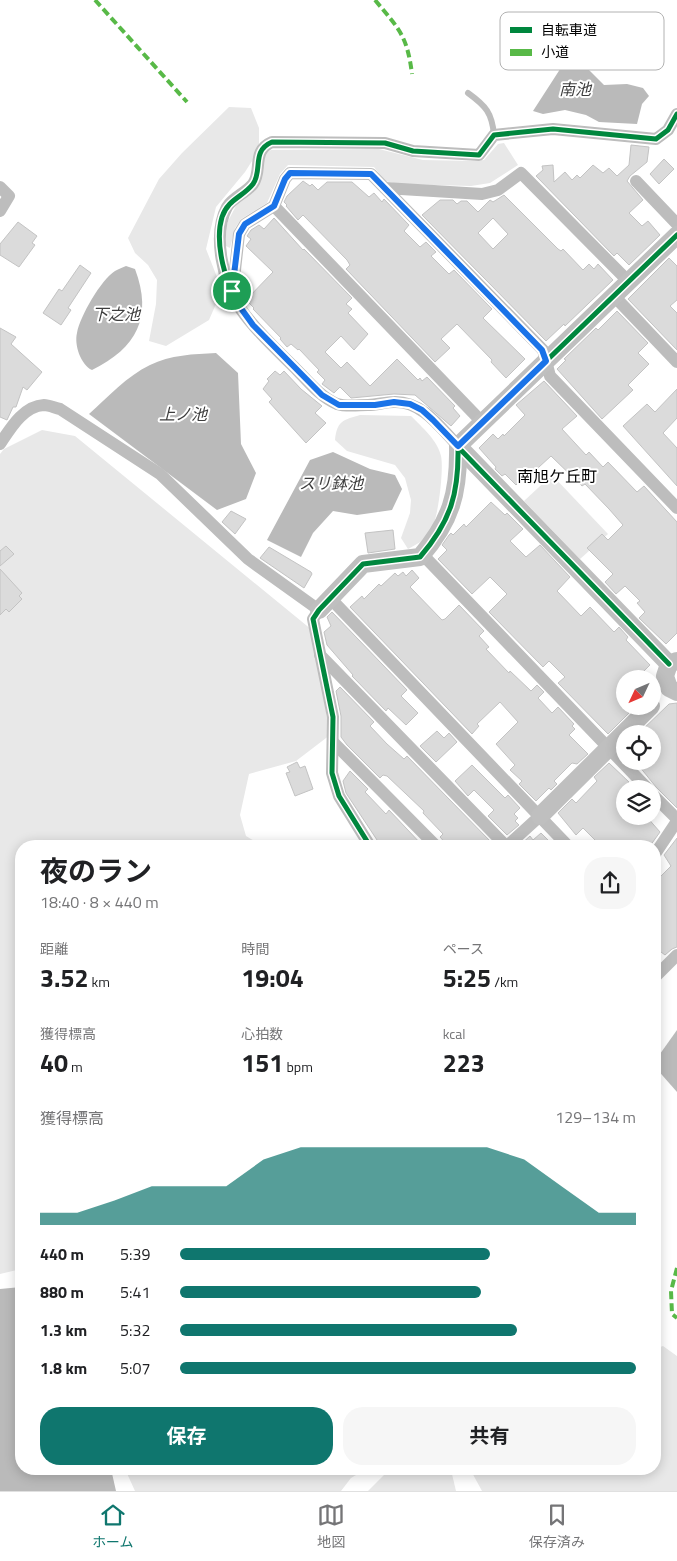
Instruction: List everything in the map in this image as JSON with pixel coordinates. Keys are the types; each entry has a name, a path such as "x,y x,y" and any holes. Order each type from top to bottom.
{"street":[{"path":"661,699 673,690 665,676 673,663 433,420 422,410 410,404 394,402 375,405 339,405 322,395 253,325 240,307 224,269 220,250 220,231 222,216 230,202 253,184 260,152 265,145 272,142 385,143 413,151 479,155 494,135 554,129 656,139 668,130 677,114"},
{"path":"232,291 239,234 245,224 274,206 285,179 290,173 371,174 542,350 550,376 677,508"},
{"path":"385,188 482,194 498,190 521,173 629,282"},
{"path":"636,181 677,224"},
{"path":"0,187 8,196 0,211"},
{"path":"274,206 482,422"},
{"path":"366,840 339,796 332,773 333,717 313,620 324,604 363,564 420,557 437,537 450,512 458,472 458,446 677,236"},
{"path":"614,296 677,362"},
{"path":"0,444 15,422 32,409 44,405 60,409 160,474 248,559 324,604 562,840"},
{"path":"422,554 639,780"},
{"path":"320,655 501,840"},
{"path":"514,840 642,715"},
{"path":"333,742 430,840"},
{"path":"661,803 677,820 661,845"},
{"path":"661,971 677,955"}],"lane":[{"path":"468,93 492,117 494,135"}],"shaded area":[{"path":"229,107 251,108 259,128 259,150 245,172 216,207 206,249 217,277 219,297 209,320 166,346 149,341 156,304 157,280 148,265 135,253 128,238 159,179 182,153"},
{"path":"504,143 518,165 490,183 471,186 398,184 385,181 374,167 288,165 280,174 267,203 241,219 235,228 230,248 226,246 225,232 228,221 263,155 271,150 379,149 423,160 474,161 484,160 498,144"},
{"path":"360,415 411,416 429,434 439,450 442,463 436,518 430,533 408,549 401,538 410,513 411,500 405,478 395,465 347,451 335,440 337,429 342,422"},
{"path":"42,430 75,436 312,630 330,735 296,761 249,774 240,815 246,836 253,840 15,840 15,1270 0,1274 0,454 4,449"},
{"path":"552,475 608,534 580,559 524,501"},
{"path":"663,1346 677,1356 677,1491 482,1491 473,1475 661,1475 661,1347"},
{"path":"128,1475 356,1475 351,1478 341,1491 135,1491"},
{"path":"384,1475 452,1475 456,1491 368,1491"}],"water":[{"name":"南池","path":"559,70 589,70 604,85 627,84 643,88 649,96 642,104 637,124 599,122 586,115 565,110 543,114 533,111"},
{"name":"下之池","path":"126,266 135,269 140,286 142,302 141,316 137,329 130,341 120,352 92,370 85,364 78,349 76,338 79,326 92,299 104,282 115,271"},
{"name":"上ノ池","path":"216,353 238,373 241,444 256,473 246,499 217,510 89,414 126,381 150,365 174,357"},
{"name":"スリ鉢池","path":"333,452 370,469 395,475 402,489 392,510 357,515 333,511 313,533 301,557 267,540 310,460"},
{"path":"677,1030 677,1092 661,1074 661,1053"},
{"path":"15,1288 15,1475 112,1475 116,1491 0,1491 0,1289"}],"building":[{"path":"631,145 649,147 647,162 630,176 627,181 643,200 629,213 642,226 648,221 660,235 629,265 617,253 614,256 536,176 543,170 542,166 553,165 554,182 565,172 572,180 577,175 580,178 593,165 603,173 609,168 617,176 629,165"},
{"path":"664,159 674,169 659,184 650,174"},
{"path":"303,181 310,186 312,184 318,190 327,182 352,182 369,197 374,193 382,202 384,199 409,225 404,231 420,247 426,242 436,252 431,256 449,274 454,270 492,309 483,318 525,359 506,378 491,362 492,360 457,324 441,339 450,348 435,362 346,269 350,265 347,260 303,215 298,220 286,206 284,202 287,196"},
{"path":"504,195 558,249 561,251 563,249 583,270 589,264 594,269 598,264 613,280 565,326 564,324 546,341 422,215 440,200 453,200 457,204 461,201 467,201 478,212 490,200 493,202","holes":["493,218 508,234 493,249 478,233"]},
{"path":"274,218 303,250 352,298 346,304 352,309 348,313 368,334 354,350 341,336 325,352 341,368 347,362 370,386 397,359 418,380 420,378 422,381 427,377 455,406 453,408 460,416 451,426 415,395 394,394 351,398 340,387 334,393 322,384 325,380 317,372 319,370 299,349 291,344 287,347 281,338 253,309 246,300 273,272 246,246 251,239 247,236 251,230 259,225 264,229"},
{"path":"18,222 37,236 32,243 35,245 19,267 0,255 0,244"},
{"path":"669,258 677,266 677,300 670,306 677,313 677,350 628,299"},
{"path":"80,265 91,273 68,308 71,310 61,325 43,313 59,289 62,291"},
{"path":"617,311 648,343 638,353 649,364 628,385 633,390 602,419 557,369 566,360 564,359 596,328 598,330"},
{"path":"0,328 16,337 11,344 42,372 27,390 23,387 16,407 13,407 7,420 0,417"},
{"path":"275,371 280,375 284,371 301,389 322,406 315,413 326,423 306,443 269,402 272,399 263,389 269,381 267,379"},
{"path":"544,381 577,416 562,429 586,455 589,452 603,467 608,462 637,492 644,486 677,522 677,633 666,644 639,618 645,612 637,603 640,601 625,586 616,594 605,582 613,574 587,548 602,534 608,540 623,525 609,509 585,484 582,486 551,456 527,478 525,476 516,485 505,474 502,476 495,469 496,467 479,448 493,434 498,439 503,434 504,436 525,415 516,405"},
{"path":"677,389 677,418 663,433 677,448 677,486 623,426 647,404 655,412"},
{"path":"491,502 505,515 507,513 523,529 510,541 526,557 540,545 570,577 557,591 581,616 590,607 614,632 619,627 628,637 626,640 650,665 645,670 616,670 616,715 627,715 608,734 558,683 565,677 549,661 543,667 489,612 507,594 490,577 472,594 438,559 447,550 442,545 449,535 451,533 453,535 464,524 466,527"},
{"path":"231,511 246,519 235,534 222,522"},
{"path":"393,530 395,549 368,553 365,533"},
{"path":"6,546 14,554 0,566 0,551"},
{"path":"269,547 311,572 312,574 304,588 260,558"},
{"path":"0,569 22,593 19,596 22,599 9,612 6,609 0,615"},
{"path":"412,570 419,578 410,587 442,620 459,605 484,631 479,636 489,647 486,649 509,673 510,671 531,691 537,685 544,692 538,698 552,713 558,707 574,724 572,726 575,729 569,735 588,754 577,764 572,763 554,781 557,784 551,790 549,788 536,801 519,784 522,781 510,770 515,765 496,744 518,722 500,702 477,724 479,726 472,734 350,607 362,596 364,599 379,584 381,586 395,573 398,576 403,572 406,576"},
{"path":"332,612 407,690 401,696 418,713 406,725 388,708 386,711 352,676 327,645 324,632 331,626 327,617"},
{"path":"340,687 374,722 370,726 387,744 404,759 407,756 489,840 443,840 440,837 443,834 423,813 424,811 387,776 383,775 380,778 341,737 341,716 336,691"},
{"path":"677,703 677,808 661,792 661,780 650,780 642,770 661,770 661,725 647,725 658,715 661,715 661,712 669,704"},
{"path":"437,731 444,738 449,733 457,742 436,762 420,746"},
{"path":"297,762 300,768 305,766 313,789 295,796 286,773 290,772 287,767"},
{"path":"609,763 627,780 616,780 616,825 654,825 660,832 654,840 595,840 583,828 576,835 558,813 572,799 576,803 597,781 594,777"},
{"path":"472,765 505,798 508,795 520,808 514,814 518,818 515,821 519,825 507,835 488,816 494,810 474,790 468,796 455,781"},
{"path":"350,771 368,789 365,792 386,814 389,810 417,840 377,840 346,793 343,781"},
{"path":"541,833 548,840 533,840"},
{"path":"677,838 677,947 665,955 661,952 661,876 671,866 664,855"}],"marked path":[{"path":"95,0 187,102"},
{"path":"375,0 401,33 412,74"},
{"path":"677,1268 671,1291 672,1314 677,1318"}],"cycle path":[{"path":"669,664 422,410 414,406 398,403 339,405 325,397 314,387 258,332 240,308 226,276 219,239 222,217 225,211 232,202 253,184 256,179 259,156 262,150 272,142 385,143 413,151 479,155 494,135 553,129 656,139 668,130 677,114"},
{"path":"366,840 339,796 332,773 333,717 313,619 319,610 363,564 420,557 439,531 451,506 457,478 458,446 677,235"}],"district":[{"name":"南旭ケ丘町","path":"557,476"}],"route":[{"path":"290,173 371,174 542,350 546,361 458,446 422,410 410,404 394,402 375,405 339,405 322,395 253,325 240,307 232,291 239,234 245,224 274,206 285,179 290,173"}]}
